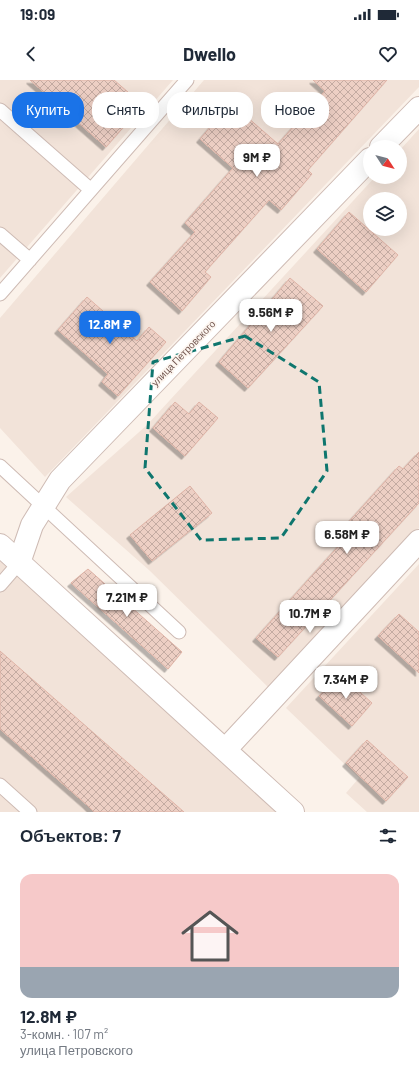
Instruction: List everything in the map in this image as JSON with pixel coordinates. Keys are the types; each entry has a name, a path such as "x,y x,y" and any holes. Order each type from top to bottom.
{"street":[{"path":"388,140 419,108"},
{"name":"улица Петровского","path":"19,563 32,525 60,480 363,166"},
{"path":"225,750 419,541"},
{"path":"0,545 293,812"}],"lane":[{"path":"0,294 187,80"},
{"path":"0,110 91,190"},
{"path":"0,234 30,260"},
{"path":"0,466 179,632"},
{"path":"0,584 19,563"},
{"path":"1,789 30,812"}],"highlighted area":[{"path":"245,336 319,382 327,471 281,538 201,540 145,468 153,362"}],"shaded area":[{"path":"0,80 173,80 159,96 159,92 92,92 92,128 131,128 0,278"},
{"path":"204,80 419,80 419,87 368,140 363,140 363,145 45,477 0,428 0,318 167,123 167,128 253,128 253,92 194,92"},
{"path":"419,129 419,528 272,691 149,570 66,497 147,425 369,184 407,184 407,142"},
{"path":"0,559 286,812 0,812"},
{"path":"419,564 419,812 367,812 346,793 359,778 286,708"}],"building":[{"path":"30,80 114,80 128,92 92,92 92,128 123,128 106,147 84,128 84,92 44,92"},
{"path":"313,80 387,80 308,170 312,174 281,210 269,200 205,272 211,277 182,311 150,282 195,232 185,223 233,168 200,139 209,128 253,128 253,122 278,144 292,128 329,128 329,92 324,92 325,91"},
{"path":"349,212 363,224 363,236 376,236 398,255 366,292 317,249"},
{"path":"290,278 323,306 248,388 219,362"},
{"path":"87,297 137,341 149,327 166,342 118,396 102,382 108,374 58,330"},
{"path":"175,402 189,414 199,402 218,418 185,456 153,428"},
{"path":"419,452 419,503 278,657 256,638 352,531 345,526 399,466 403,469"},
{"path":"190,486 212,513 152,561 130,535"},
{"path":"88,569 182,652 168,669 71,583"},
{"path":"399,614 419,632 419,673 378,636"},
{"path":"0,651 184,812 94,812 0,729"},
{"path":"340,674 372,703 352,726 319,696"},
{"path":"367,740 408,777 386,801 346,763"}]}
